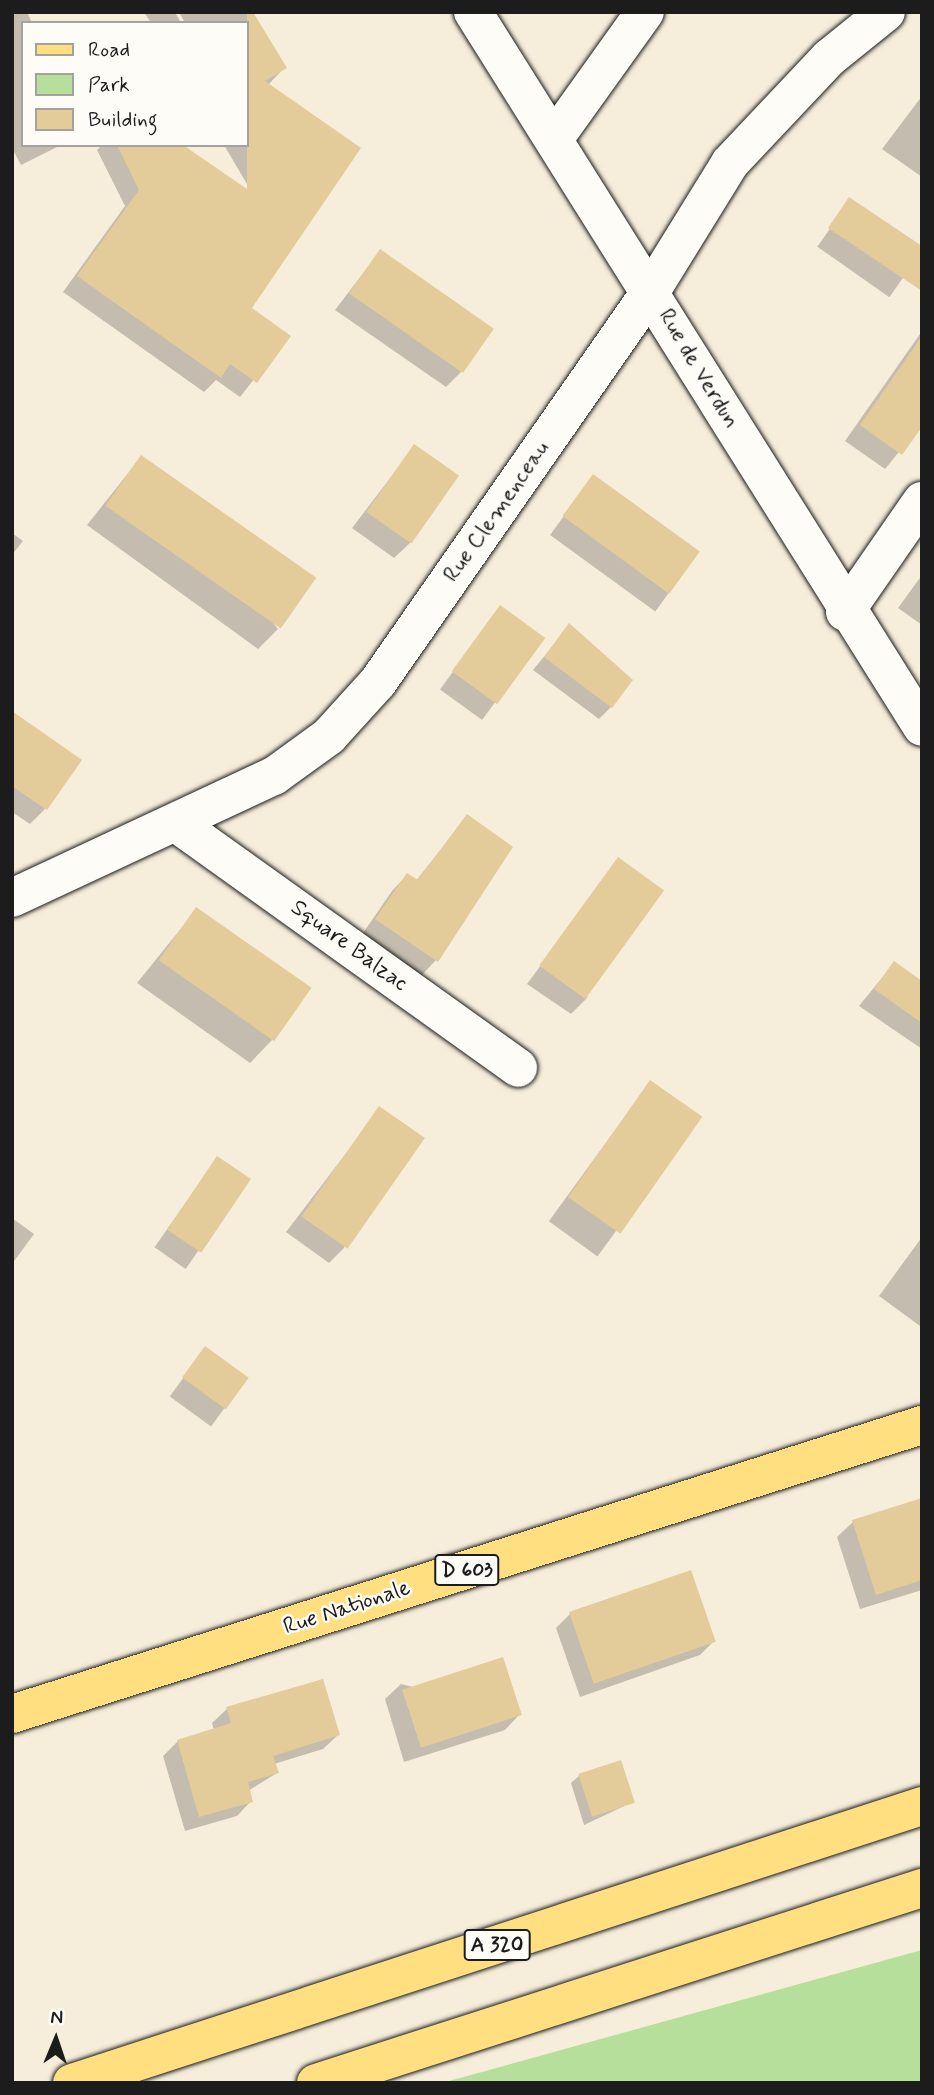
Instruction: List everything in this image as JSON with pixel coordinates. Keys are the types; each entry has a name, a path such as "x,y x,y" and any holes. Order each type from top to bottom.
{"main road":[{"name":"Rue Nationale","path":"12,1714 922,1425"},
{"name":"A 320","path":"72,2083 922,1806"},
{"path":"316,2083 922,1888"}],"street":[{"name":"Rue de Verdun","path":"473,12 650,291 845,612 922,727"},
{"path":"554,139 645,12"},
{"name":"Rue Clemenceau","path":"12,898 179,825 274,776 330,736 378,682 650,291 730,163 829,58 886,12"},
{"path":"845,612 922,500"},
{"name":"Square Balzac","path":"179,825 518,1068"}],"green space":[{"path":"922,1950 922,2083 442,2083"}],"building":[{"path":"247,12 253,12 287,68 265,81 361,148 252,308 291,336 257,383 230,364 221,378 77,276 139,190 118,147 186,147 247,189"},
{"path":"849,197 922,246 922,291 828,228"},
{"path":"380,249 494,329 463,373 349,293"},
{"path":"922,336 922,427 902,455 860,425"},
{"path":"414,444 459,476 411,544 366,512"},
{"path":"141,455 316,578 281,629 105,506"},
{"path":"593,474 700,552 669,594 562,516"},
{"path":"500,605 545,638 497,704 452,671"},
{"path":"569,623 633,680 612,708 544,657"},
{"path":"12,711 82,760 47,810 12,786"},
{"path":"467,814 513,847 438,962 375,919 407,873 418,880"},
{"path":"618,857 664,891 585,999 539,965"},
{"path":"196,907 312,988 274,1041 159,960"},
{"path":"894,961 922,981 922,1023 874,989"},
{"path":"650,1080 702,1117 620,1234 568,1197"},
{"path":"379,1106 425,1138 347,1249 302,1217"},
{"path":"217,1156 251,1179 201,1253 167,1230"},
{"path":"205,1346 249,1378 226,1409 182,1378"},
{"path":"922,1498 922,1580 876,1595 852,1520"},
{"path":"691,1570 716,1642 594,1684 569,1612"},
{"path":"503,1657 522,1715 421,1748 402,1690"},
{"path":"323,1679 340,1735 273,1756 279,1773 248,1782 253,1802 199,1817 177,1740 231,1723 226,1707"},
{"path":"621,1760 635,1803 592,1817 578,1774"}]}
